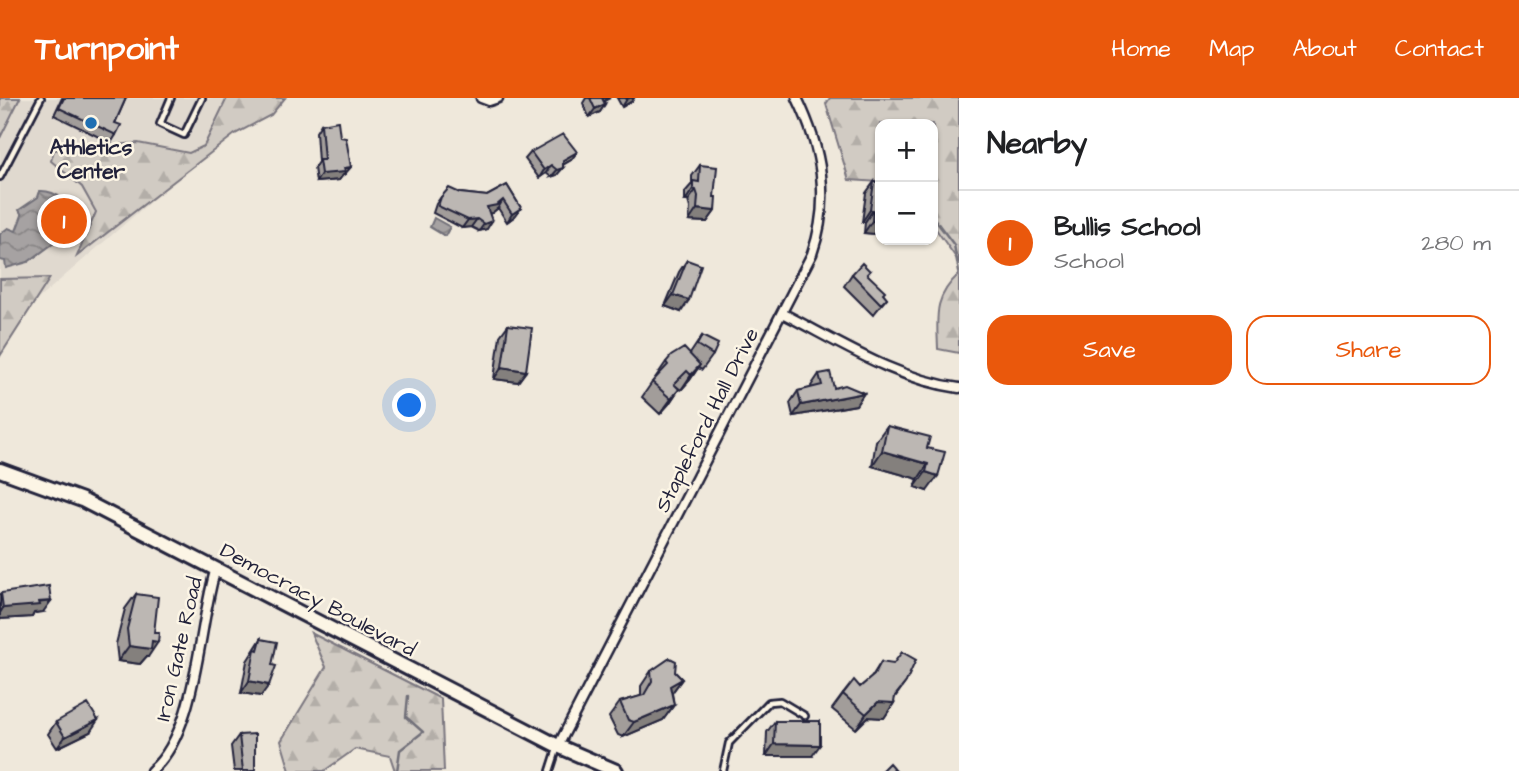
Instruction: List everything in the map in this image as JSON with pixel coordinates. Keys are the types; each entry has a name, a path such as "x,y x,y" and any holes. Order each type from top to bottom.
{"main road":[{"name":"Democracy Boulevard","path":"0,470 82,500 558,746 615,771"}],"street":[{"path":"481,98 489,101 498,98"},
{"name":"Stapleford Hall Drive","path":"558,746 811,254 822,206 821,167 817,144 797,98"},
{"path":"782,313 919,380 959,388"},
{"name":"Iron Gate Road","path":"155,770 173,743 185,716 216,568"}],"lane":[{"path":"0,177 41,98"},
{"path":"171,98 160,124 184,135 202,98"},
{"path":"723,771 729,743 769,702 780,701 805,716"},
{"path":"550,771 558,746"}],"shaded area":[{"path":"0,98 245,98 233,130 0,332"}],"green space":[{"path":"0,98 20,98 0,138"},
{"path":"227,98 285,98 271,115 235,134 77,256 96,212 82,187 51,161 54,150 138,143 189,153 204,146"},
{"path":"830,98 959,98 959,262 938,232 938,119 875,119 875,182 849,180 826,104"},
{"path":"959,274 959,353 938,349 937,327 941,300"},
{"path":"50,278 0,356 0,279"},
{"path":"311,633 441,699 444,771 395,771 390,756 355,749 324,771 290,771 281,741 326,667"}],"water":[{"path":"40,191 64,199 81,218 77,226 28,262 6,268 5,261 0,260 0,234 8,228 16,231 22,215 19,210 38,197"},
{"path":"434,218 450,227 445,236 430,227"}],"building":[{"name":"Athletics Center","path":"64,98 126,98 115,123 121,125 116,135 59,108"},
{"path":"590,98 602,98 605,104 595,109"},
{"path":"338,121 340,137 346,138 351,167 344,168 345,172 321,174 319,160 324,160 321,124"},
{"path":"563,134 577,152 563,160 563,168 557,170 551,165 544,170 531,152"},
{"path":"700,165 717,167 715,211 697,209 698,196 693,189 693,181 699,182"},
{"path":"875,182 875,221 872,221 873,210 870,210"},
{"path":"507,185 521,208 512,214 503,200 497,205 487,207 492,221 484,224 477,219 468,220 438,206 441,197 449,188 460,193 487,196"},
{"path":"687,260 701,265 689,300 673,295"},
{"path":"862,263 870,271 867,274 885,291 883,293 887,298 881,304 852,274"},
{"path":"508,325 532,328 526,371 502,367"},
{"path":"702,336 718,344 713,355 697,345"},
{"path":"684,348 700,365 691,375 687,371 674,384 679,389 671,399 652,382 668,365 666,362 671,356"},
{"path":"830,372 834,388 845,385 864,393 801,405 798,391 822,385 819,374"},
{"path":"887,426 930,437 927,448 945,452 938,476 926,472 928,464 882,451"},
{"path":"49,586 51,601 39,602 40,605 3,608 1,593"},
{"path":"136,594 158,597 154,633 159,633 158,642 152,641 151,649 129,646 127,629"},
{"path":"261,639 277,642 272,665 276,666 269,685 249,681 255,649 258,650"},
{"path":"902,652 916,660 906,682 895,696 894,703 878,702 866,714 843,694 854,680 860,687 874,675 881,662 893,664"},
{"path":"670,658 676,661 675,672 682,679 670,686 674,705 634,722 628,720 620,702 644,695 652,681 651,671"},
{"path":"88,704 98,720 65,737 56,722"},
{"path":"775,721 820,721 820,745 774,744"},
{"path":"255,734 255,771 243,771 239,735"},
{"path":"889,763 896,771 881,771"}],"waterway":[{"path":"938,224 954,245 959,272"},
{"path":"397,771 400,750 423,732 406,717 408,696"}],"place":[{"name":"Athletics Center","path":"91,123"},
{"name":"Bullis School","path":"64,221"}]}
